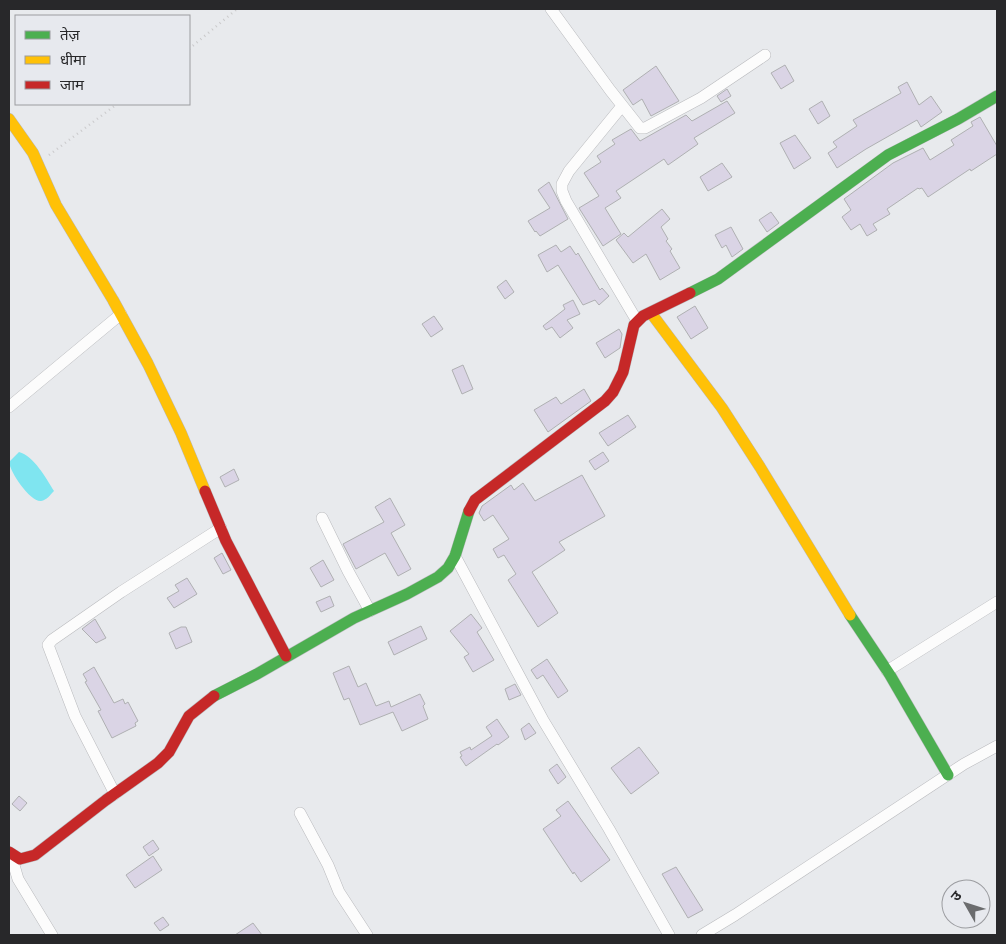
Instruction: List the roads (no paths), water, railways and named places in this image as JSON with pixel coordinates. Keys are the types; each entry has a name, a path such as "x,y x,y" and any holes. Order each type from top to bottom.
{"street":[{"path":"550,9 640,128 645,128 701,98 765,55"},
{"path":"10,854 20,860 35,855 147,772 169,752 178,739 183,725 192,713 211,698 326,633 438,577 448,568 455,556 465,528 467,515 476,500 599,407 617,389 623,377 634,325 637,321 718,279 888,155 958,119 997,96"},
{"path":"622,106 569,171 562,184 562,191 566,201 637,321"},
{"path":"9,119 33,153 59,210 121,314 148,364 181,433 221,528 286,656"},
{"path":"651,313 731,422 785,505 840,600 887,671 948,775"},
{"path":"9,407 121,314"},
{"path":"322,518 370,611"},
{"path":"115,794 75,716 48,645 52,640 121,592 221,528"},
{"path":"455,556 543,720 609,829 669,935"},
{"path":"887,671 997,602"},
{"path":"702,935 948,775 997,746"},
{"path":"300,813 328,865 339,892 367,935"},
{"path":"10,854 18,879 52,935"}],"water":[{"path":"19,452 35,463 54,491 45,500 37,500 26,492 10,467 9,462"}]}
